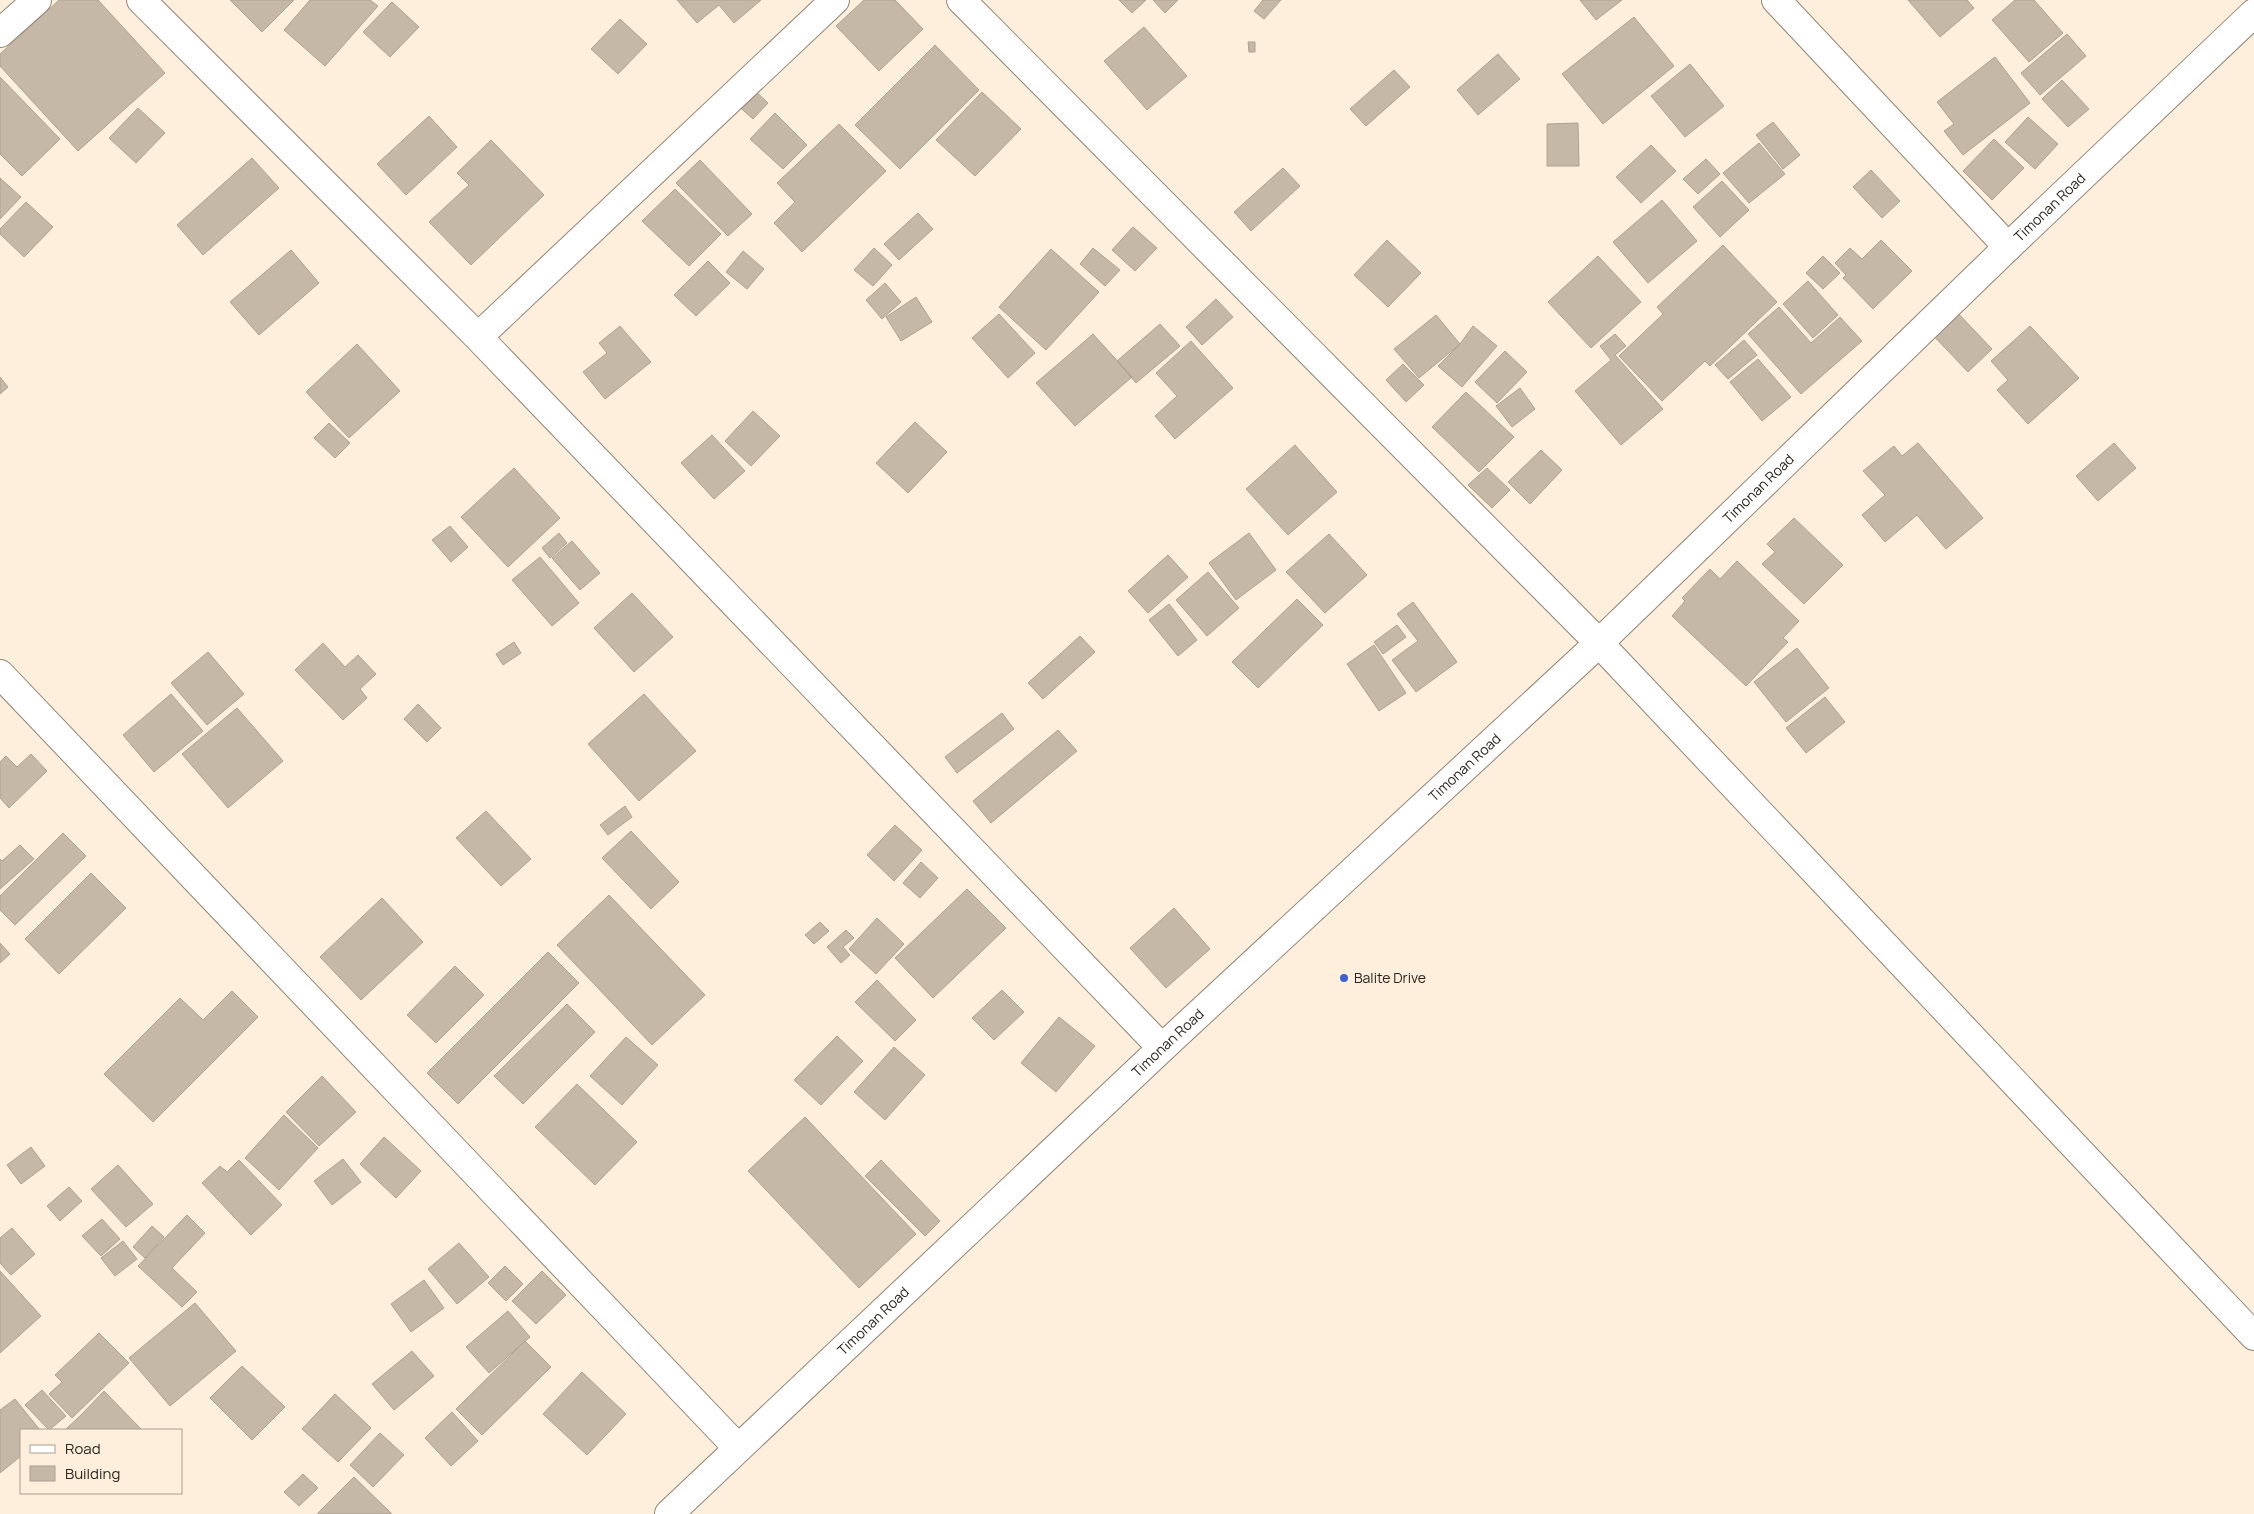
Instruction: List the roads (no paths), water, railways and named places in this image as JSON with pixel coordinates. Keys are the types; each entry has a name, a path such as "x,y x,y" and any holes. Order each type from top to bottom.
{"street":[{"path":"0,33 37,0"},
{"path":"141,0 478,337 1162,1048"},
{"path":"478,337 835,0"},
{"path":"961,0 1599,643 2254,1336"},
{"path":"1776,0 2008,247"},
{"name":"Timonan Road","path":"669,1514 1162,1048 1599,643 2254,12"},
{"path":"0,674 738,1448"}],"place":[{"name":"Balite Drive","path":"1344,978"}]}
